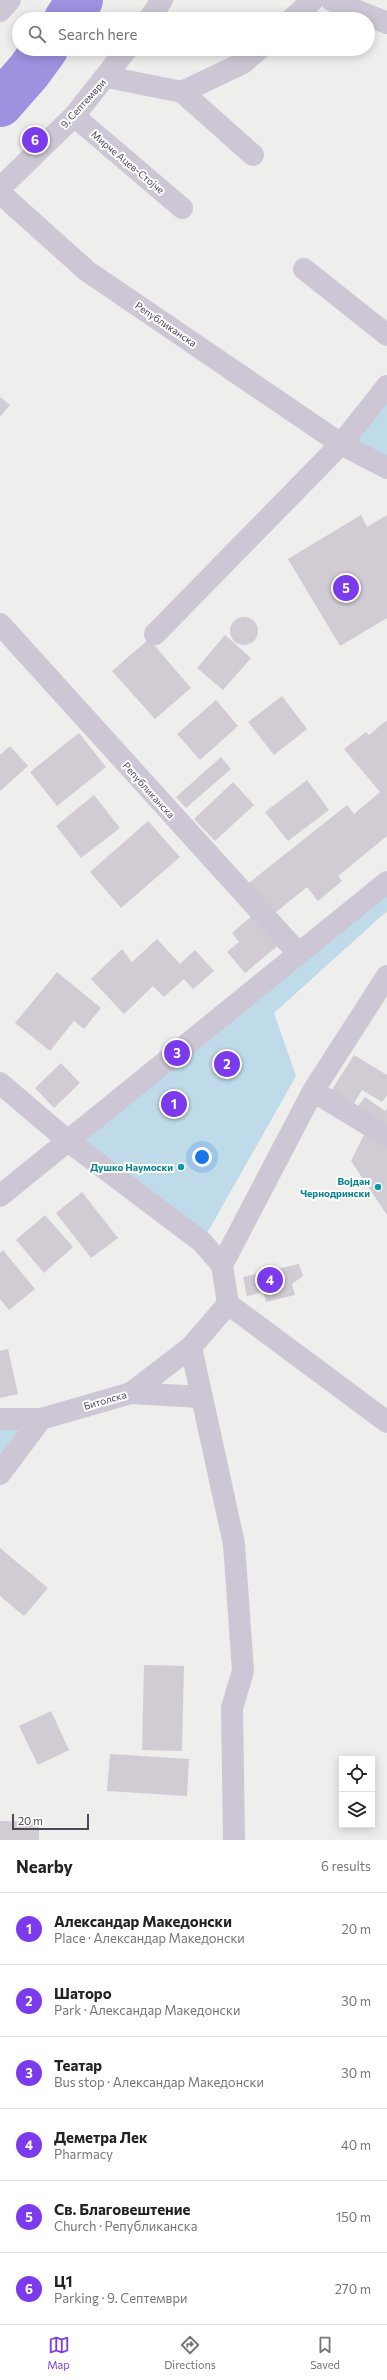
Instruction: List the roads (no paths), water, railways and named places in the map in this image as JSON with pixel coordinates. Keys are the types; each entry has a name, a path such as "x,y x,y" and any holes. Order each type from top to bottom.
{"street":[{"path":"154,12 162,0"},
{"path":"300,12 313,0"},
{"path":"331,0 360,12"},
{"path":"375,18 387,23"},
{"name":"9. Септември","path":"0,188 74,116 107,77 122,56"},
{"path":"182,92 243,63 251,56"},
{"path":"107,77 182,92 253,156"},
{"name":"Мирче Ацев-Стојче","path":"74,116 182,208"},
{"name":"Републиканска","path":"0,193 87,271 341,444 387,468"},
{"path":"304,269 387,335"},
{"path":"155,634 341,444 387,386"},
{"name":"Републиканска","path":"0,624 299,954"},
{"path":"0,1196 387,882"},
{"path":"222,1264 313,1091 387,976"},
{"path":"0,1083 68,1141 202,1242 222,1264 228,1304 387,1422"},
{"path":"313,1091 387,1136"},
{"name":"Битолска","path":"0,1419 41,1419 131,1393 190,1347 228,1304"},
{"path":"190,1347 234,1544 243,1671 232,1708 234,1840"},
{"path":"131,1393 201,1397"},
{"path":"0,1474 41,1419"}],"waterway":[{"path":"72,12 80,0"},
{"path":"0,104 29,71 40,56"}],"place":[{"name":"Ц1","path":"35,140"},
{"name":"Св. Благовештение","path":"346,588"},
{"name":"Театар","path":"177,1053"},
{"name":"Шаторо","path":"227,1064"},
{"name":"Александар Македонски","path":"174,1104"},
{"name":"Душко Наумоски","path":"181,1167"},
{"name":"Војдан Чернодрински","path":"378,1187"},
{"name":"Деметра Лек","path":"270,1280"}]}
